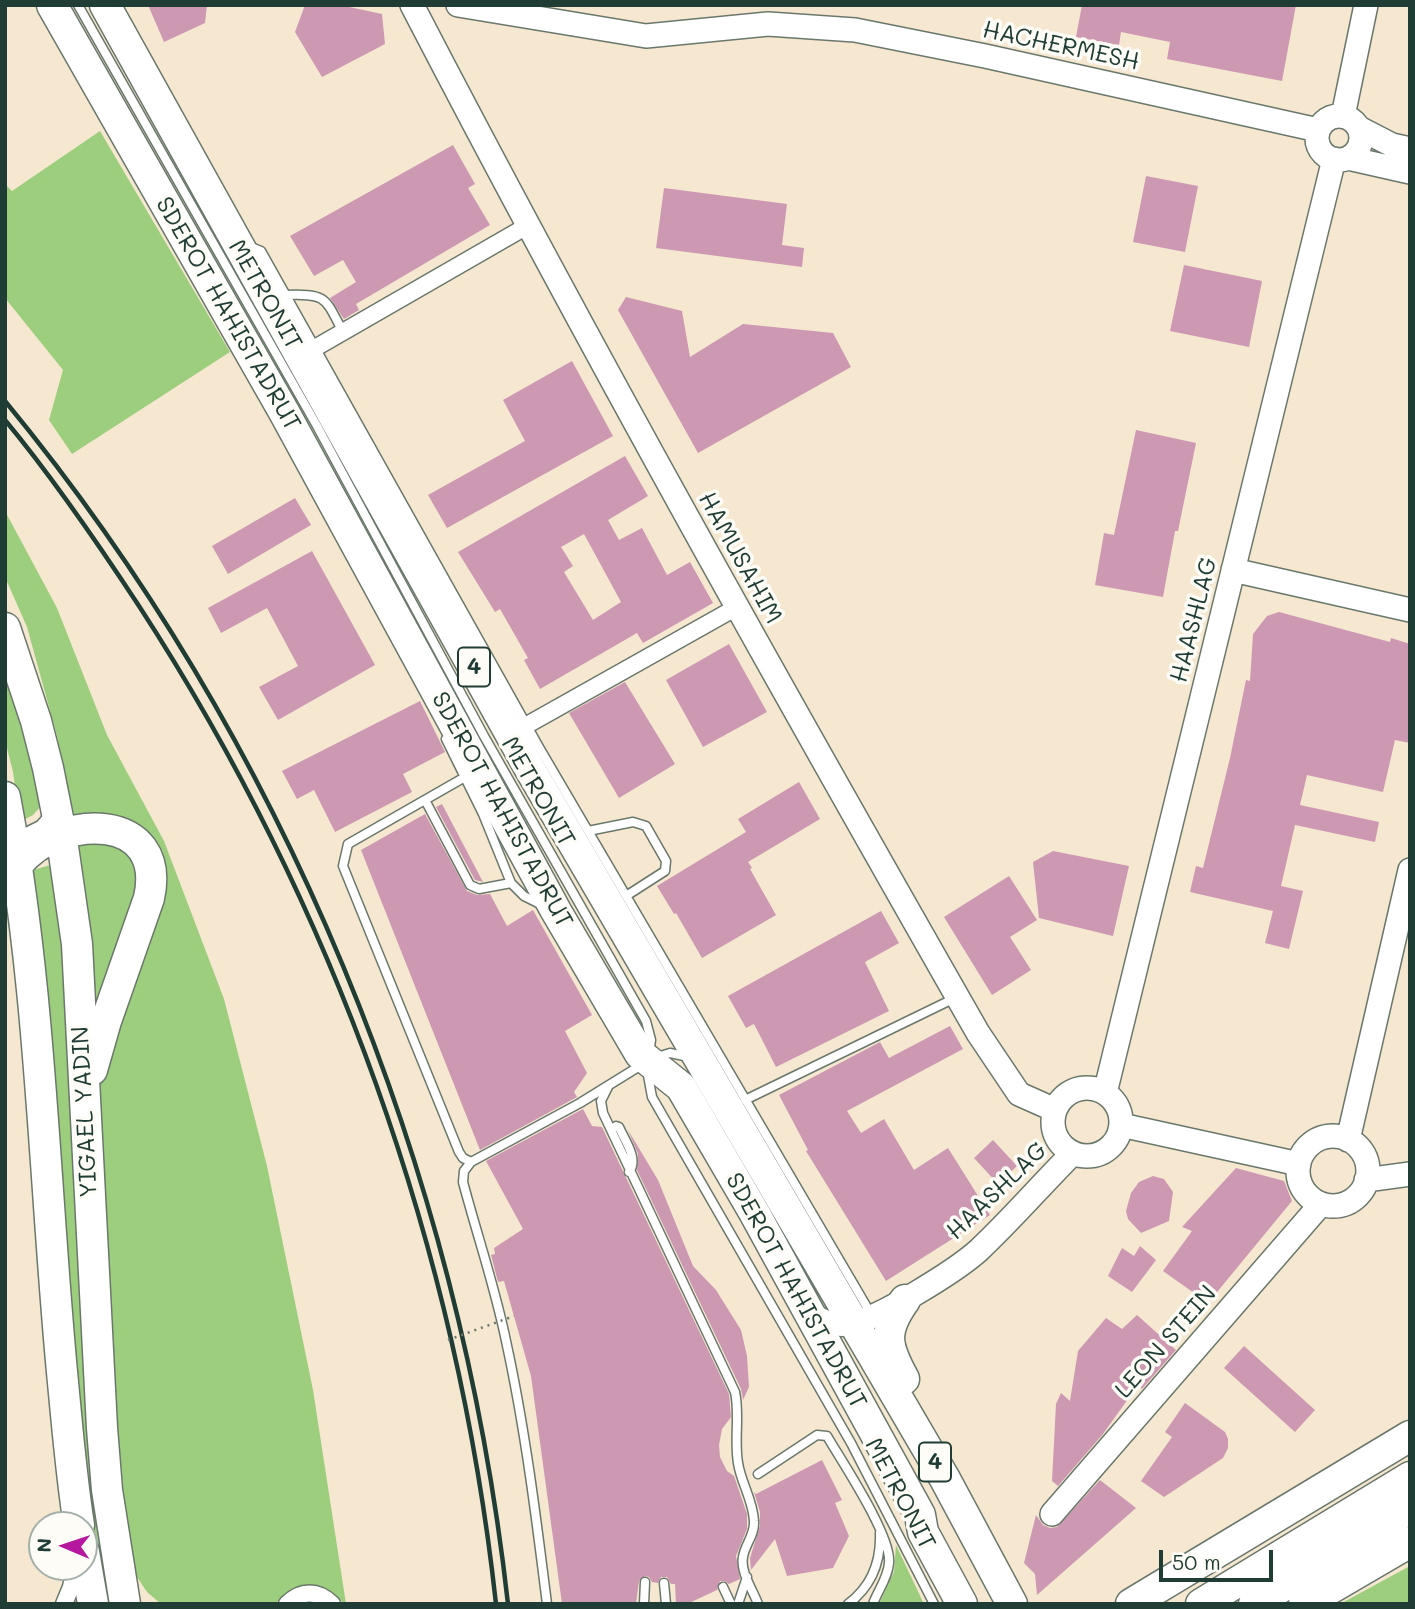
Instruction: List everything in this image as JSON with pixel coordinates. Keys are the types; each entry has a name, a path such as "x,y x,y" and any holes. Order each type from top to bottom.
{"highway":[{"name":"SDEROT HAHISTADRUT","path":"52,5 556,911 640,1054 681,1087 920,1515 931,1523 959,1602"},
{"name":"SDEROT HAHISTADRUT","path":"105,5 337,421 536,760 703,1065 862,1320 1012,1604"},
{"name":"YIGAEL YADIN","path":"5,628 36,720 26,848 33,993 53,1279 76,1511"},
{"name":"YIGAEL YADIN","path":"5,797 26,848 67,870 77,944 105,1470 123,1590"},
{"path":"26,848 100,828 123,834 142,849 151,873 149,898 98,1046 85,1108"},
{"path":"905,1300 890,1325 889,1352 921,1412 945,1479"},
{"path":"1131,1604 1410,1436"},
{"path":"1201,1604 1410,1477"},
{"path":"1254,1604 1410,1508"},
{"path":"1304,1604 1410,1542"},
{"path":"89,1581 93,1603"},
{"path":"123,1590 131,1591 143,1604"}],"street":[{"name":"HAMUSAHIM","path":"412,5 527,226 737,607 957,997 1020,1094 1055,1110"},
{"name":"HACHERMESH","path":"458,5 646,36 768,24 855,30 1318,130"},
{"path":"1341,159 1358,149 1361,135 1351,122 1366,5"},
{"path":"1410,149 1392,145 1351,122 1326,120 1318,130 1318,145 1322,152 1341,159 1410,172"},
{"name":"HAASHLAG","path":"1105,1093 1233,570 1341,159"},
{"path":"315,348 527,226"},
{"path":"1233,570 1410,610"},
{"path":"527,725 737,607"},
{"path":"1348,1140 1410,870"},
{"path":"1096,1088 1105,1093 1118,1106 1121,1125 1113,1144 1104,1151 1084,1156 1073,1153 1065,1147 1054,1130 1055,1110 1059,1101 1076,1089 1096,1088"},
{"path":"1121,1125 1299,1164"},
{"path":"1338,1137 1348,1140 1358,1147 1364,1157 1367,1168 1362,1191 1343,1204 1321,1204 1305,1192 1298,1174 1299,1164 1309,1146 1317,1140 1338,1137"},
{"name":"HAASHLAG","path":"862,1320 905,1300 977,1252 1073,1153"},
{"path":"1366,1180 1410,1174"},
{"name":"LEON STEIN","path":"1052,1514 1321,1204"},
{"path":"808,1311 826,1323 862,1320"},
{"path":"64,1604 72,1581"},
{"path":"287,1603 299,1595 310,1593 321,1595 332,1604"}],"lane":[{"name":"METRONIT","path":"78,5 317,426 484,736 646,1021 651,1040 648,1079 652,1097 851,1443 959,1602"},
{"path":"235,239 261,251 527,725 536,760 588,831 745,1100 862,1320 889,1352"},
{"path":"285,295 316,294 326,300 343,332"},
{"path":"337,421 338,388"},
{"path":"443,735 483,814 511,883 524,896 556,911"},
{"path":"465,777 348,845 343,866 458,1152 471,1162"},
{"path":"425,800 470,885 479,889 511,883"},
{"path":"588,831 633,822 646,827 666,861 665,871 626,896"},
{"path":"745,1100 957,997"},
{"path":"547,1604 524,1428 493,1283 463,1182 464,1171 471,1162 580,1103 648,1060 677,1054 691,1057 703,1065"},
{"path":"610,1084 603,1094 601,1105 611,1130 619,1127 633,1158 634,1165 629,1172 735,1392 738,1412 738,1466 752,1506 754,1525 742,1558 758,1602"},
{"path":"758,1474 817,1435 824,1434 887,1545 890,1562 873,1604"},
{"path":"848,1604 861,1593 873,1576 879,1555 880,1530"},
{"path":"738,1604 747,1577"},
{"path":"645,1582 645,1604"},
{"path":"664,1583 666,1604"},
{"path":"723,1587 731,1604"}],"path":[{"path":"449,1340 514,1316"}],"green space":[{"path":"100,131 230,352 72,454 49,420 63,370 5,298 5,184 12,191"},
{"path":"5,511 57,608 107,735 164,841 224,999 267,1166 313,1390 346,1604 326,1591 296,1590 274,1604 161,1604 147,1592 135,1574 120,1489 98,1086 157,860 73,822 57,736 27,627 5,577"},
{"path":"5,663 17,694 42,805 33,815 20,822 13,772 5,740"},
{"path":"73,841 119,841 146,877 91,1034"},
{"path":"50,865 60,914 116,1604 102,1604 100,1599 97,1581 98,1511 85,1511 85,1508 30,871"},
{"path":"896,1545 924,1604 879,1604 894,1572"},
{"path":"1410,1566 1410,1604 1340,1604"}],"building":[{"path":"148,5 207,5 205,23 164,42"},
{"path":"305,5 340,5 382,14 385,44 322,77 295,32"},
{"path":"1082,5 1296,5 1282,81 1167,59 1170,42 1121,32 1119,45 1076,37"},
{"path":"453,145 475,184 468,188 490,225 356,304 359,310 344,319 330,298 356,282 343,260 314,276 290,236"},
{"path":"1146,176 1198,186 1185,252 1133,242"},
{"path":"664,188 787,204 782,245 804,248 802,267 656,248"},
{"path":"1184,265 1262,281 1249,347 1170,331"},
{"path":"626,297 682,311 690,357 743,324 833,333 851,367 698,453 618,310"},
{"path":"572,361 613,436 447,528 428,495 525,441 503,400"},
{"path":"1136,430 1196,443 1163,597 1095,585 1104,533 1114,535"},
{"path":"625,456 648,496 608,520 619,540 642,528 667,575 690,562 713,603 643,643 637,633 540,689 524,660 528,658 500,609 495,612 458,552","holes":["584,534 621,602 593,620 564,572 573,566 561,547"]},
{"path":"295,498 311,525 228,574 212,546"},
{"path":"312,551 375,665 278,720 259,687 298,666 267,608 221,633 208,608"},
{"path":"1279,612 1390,642 1391,638 1410,644 1410,743 1395,740 1383,792 1307,775 1300,805 1379,822 1375,842 1295,825 1281,886 1303,891 1289,949 1265,943 1273,911 1190,892 1196,866 1203,868 1246,680 1250,681 1253,634 1267,616"},
{"path":"729,644 767,712 703,747 666,680"},
{"path":"625,682 675,764 619,798 569,713"},
{"path":"420,701 445,752 403,774 412,792 335,832 314,790 297,799 282,771"},
{"path":"799,782 820,819 748,862 776,915 702,958 657,886 746,832 738,819"},
{"path":"442,804 483,882 475,880 436,807"},
{"path":"425,814 467,891 477,895 490,894 507,926 533,910 592,1015 565,1031 587,1073 574,1092 577,1097 480,1150 361,850"},
{"path":"1053,851 1129,866 1113,936 1039,918 1033,862"},
{"path":"1009,876 1037,920 1010,937 1031,970 992,995 944,917"},
{"path":"881,911 899,943 865,962 889,1011 776,1067 754,1024 746,1028 728,996"},
{"path":"950,1026 963,1049 847,1111 861,1133 884,1119 914,1170 948,1148 990,1215 886,1281 806,1151 808,1150 779,1095 880,1042 889,1058"},
{"path":"583,1109 592,1126 602,1127 729,1394 731,1417 722,1429 719,1445 720,1457 727,1471 734,1476 747,1514 747,1529 736,1556 740,1579 729,1584 720,1581 717,1590 687,1604 676,1604 675,1584 671,1584 667,1577 661,1577 658,1583 645,1576 639,1581 636,1604 562,1604 531,1376 504,1281 498,1282 491,1255 495,1254 494,1248 523,1229 486,1161"},
{"path":"628,1130 658,1180 693,1266 716,1290 741,1330 747,1356 749,1387 743,1400 741,1389 637,1170 638,1154"},
{"path":"993,1140 1017,1166 998,1184 974,1158"},
{"path":"1236,1168 1284,1181 1292,1201 1208,1303 1163,1271 1192,1231 1182,1227"},
{"path":"1153,1176 1164,1179 1173,1192 1169,1221 1141,1233 1128,1219 1126,1211 1131,1193 1139,1182"},
{"path":"1140,1246 1156,1260 1132,1292 1108,1276 1122,1248 1134,1256"},
{"path":"1137,1315 1176,1350 1142,1389 1138,1385 1103,1434 1058,1486 1052,1481 1056,1404 1061,1393 1070,1401 1078,1351 1106,1318 1122,1329"},
{"path":"1244,1346 1315,1410 1295,1432 1224,1368"},
{"path":"1185,1403 1225,1432 1228,1448 1223,1458 1164,1497 1141,1481 1172,1437 1165,1432"},
{"path":"822,1460 842,1500 835,1503 849,1536 833,1568 787,1576 775,1539 751,1570 750,1558 760,1526 760,1512 754,1492 756,1494"},
{"path":"1100,1480 1136,1508 1037,1595 1035,1574 1024,1563 1036,1515 1043,1525 1057,1527"}],"railway":[{"path":"5,401 105,532 195,671 274,816 343,966 401,1121 448,1279 484,1441 508,1604"},
{"path":"5,420 58,488 107,558 209,720 272,838 327,960 376,1084 417,1211 451,1340 477,1471 496,1604"}]}
